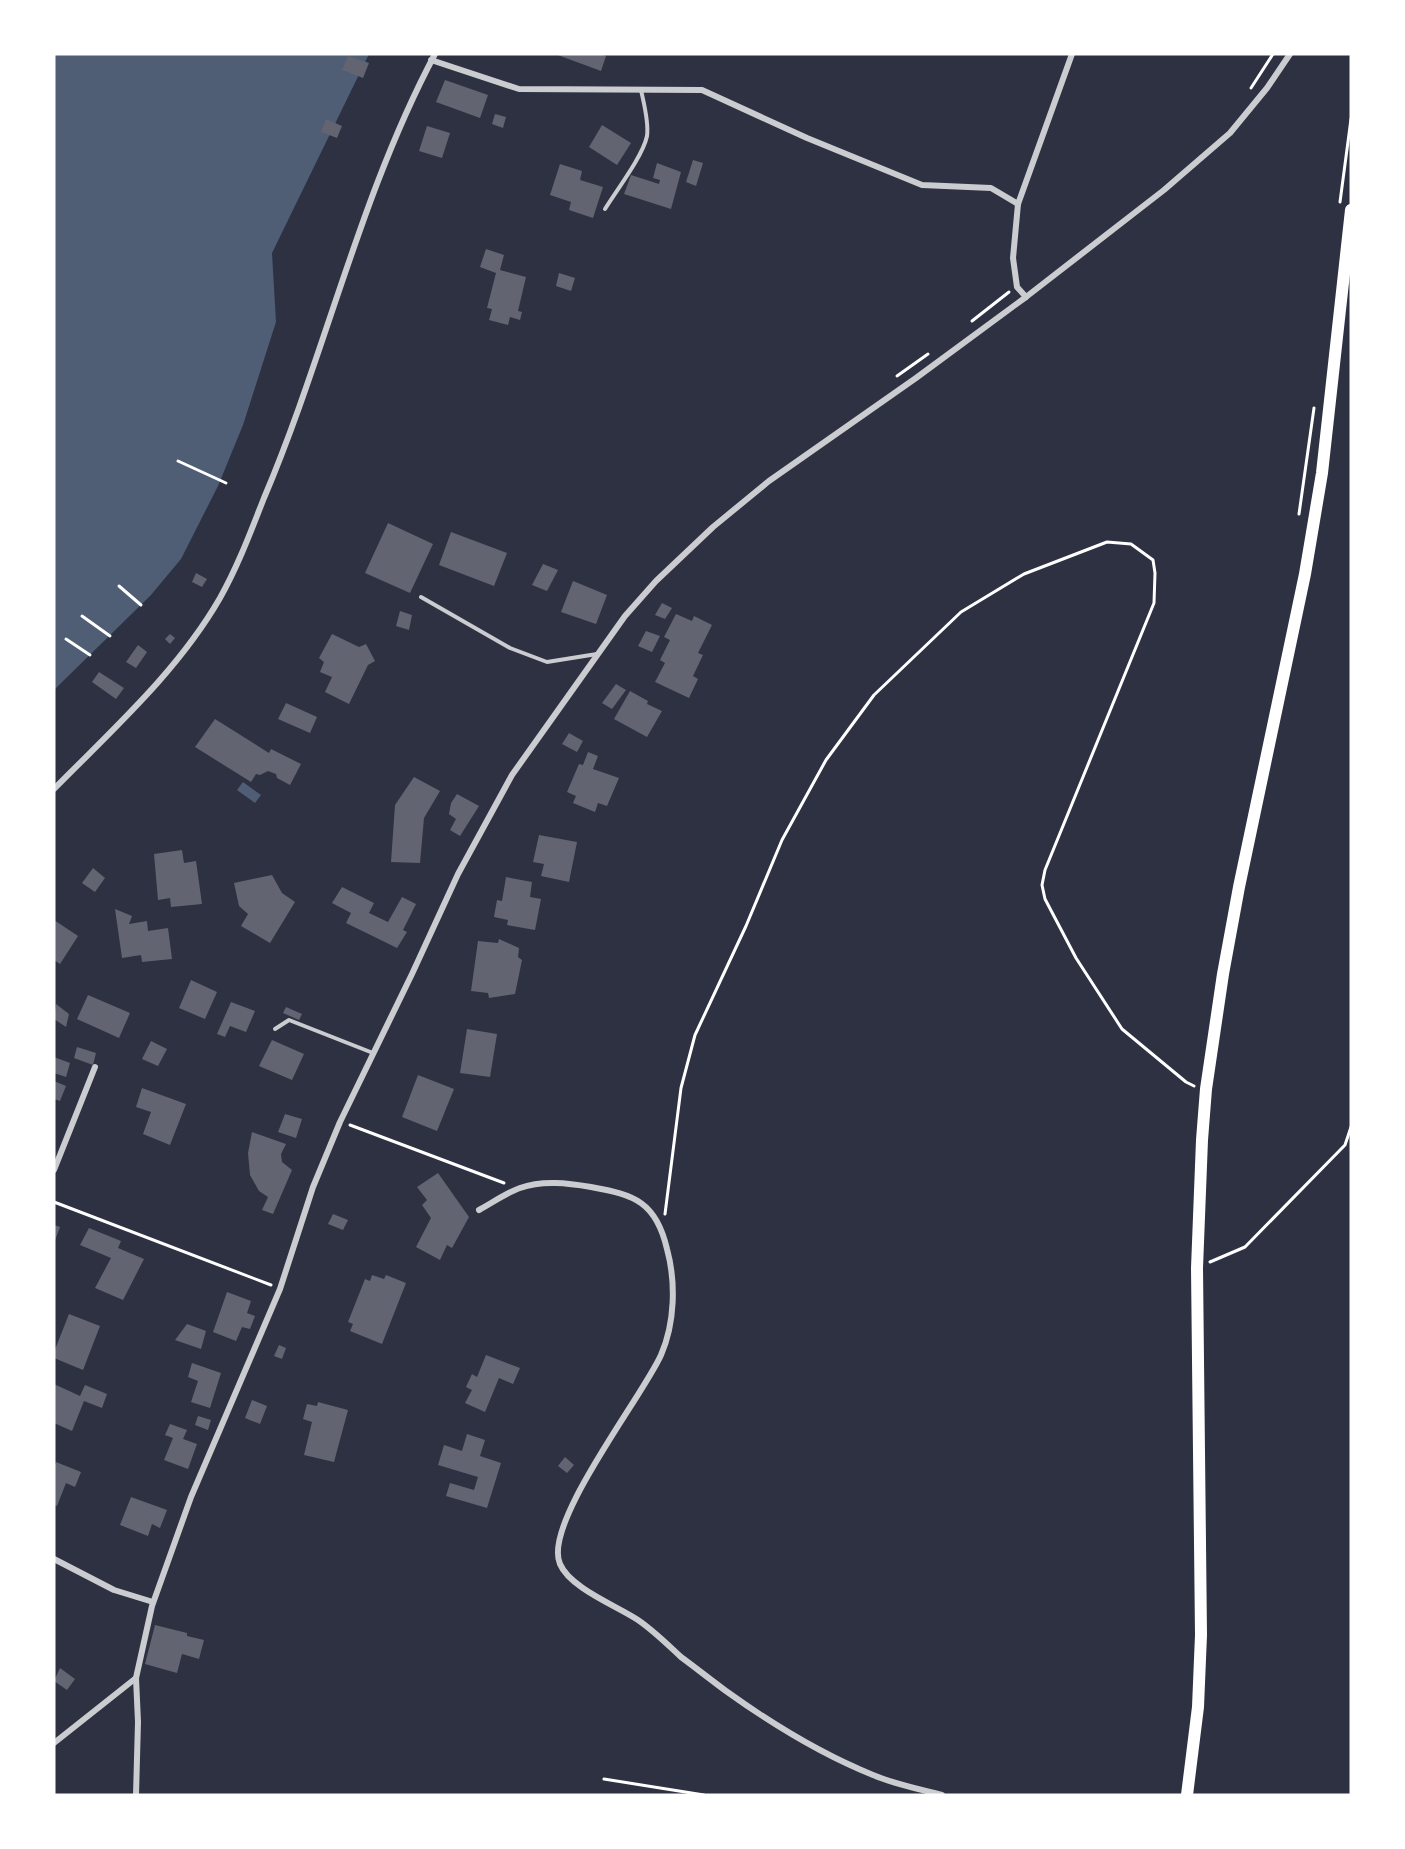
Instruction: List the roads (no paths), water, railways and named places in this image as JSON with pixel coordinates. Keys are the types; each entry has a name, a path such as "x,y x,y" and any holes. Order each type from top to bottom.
{"main road":[{"path":"1187,1795 1198,1707 1201,1635 1197,1268 1206,1089 1239,887 1305,574 1322,473 1351,210"}],"street":[{"path":"1026,297 1017,287 1013,258 1018,204 1072,54"},
{"path":"136,1795 138,1722 136,1678 153,1602 190,1497 280,1289 313,1187 340,1122 458,874 512,775 625,616 656,581 713,527 769,482 1026,297 1164,190 1230,133 1267,88 1290,54"},
{"path":"54,789 162,678 195,636 220,597 238,562 288,441 359,227 404,116 433,57 519,89 702,90 807,138 921,185 991,188 1018,204"},
{"path":"54,1170 95,1067"},
{"path":"479,1210 520,1188 560,1183 621,1194 646,1206 655,1216 663,1230 670,1260 672,1302 661,1354 596,1460 579,1493 561,1535 557,1556 560,1566 588,1591 637,1619 718,1685 778,1726 874,1776 942,1795"},
{"path":"54,1559 114,1590 153,1602"},
{"path":"54,1743 136,1678"}],"lane":[{"path":"605,209 641,151 647,137 641,90"},
{"path":"421,597 510,648 548,662 597,654"},
{"path":"274,1029 289,1020 373,1053"}],"water":[{"path":"54,54 369,54 272,253 276,322 243,425 218,486 181,559 151,595 54,690"},
{"path":"243,782 261,795 255,803 237,790"}]}
